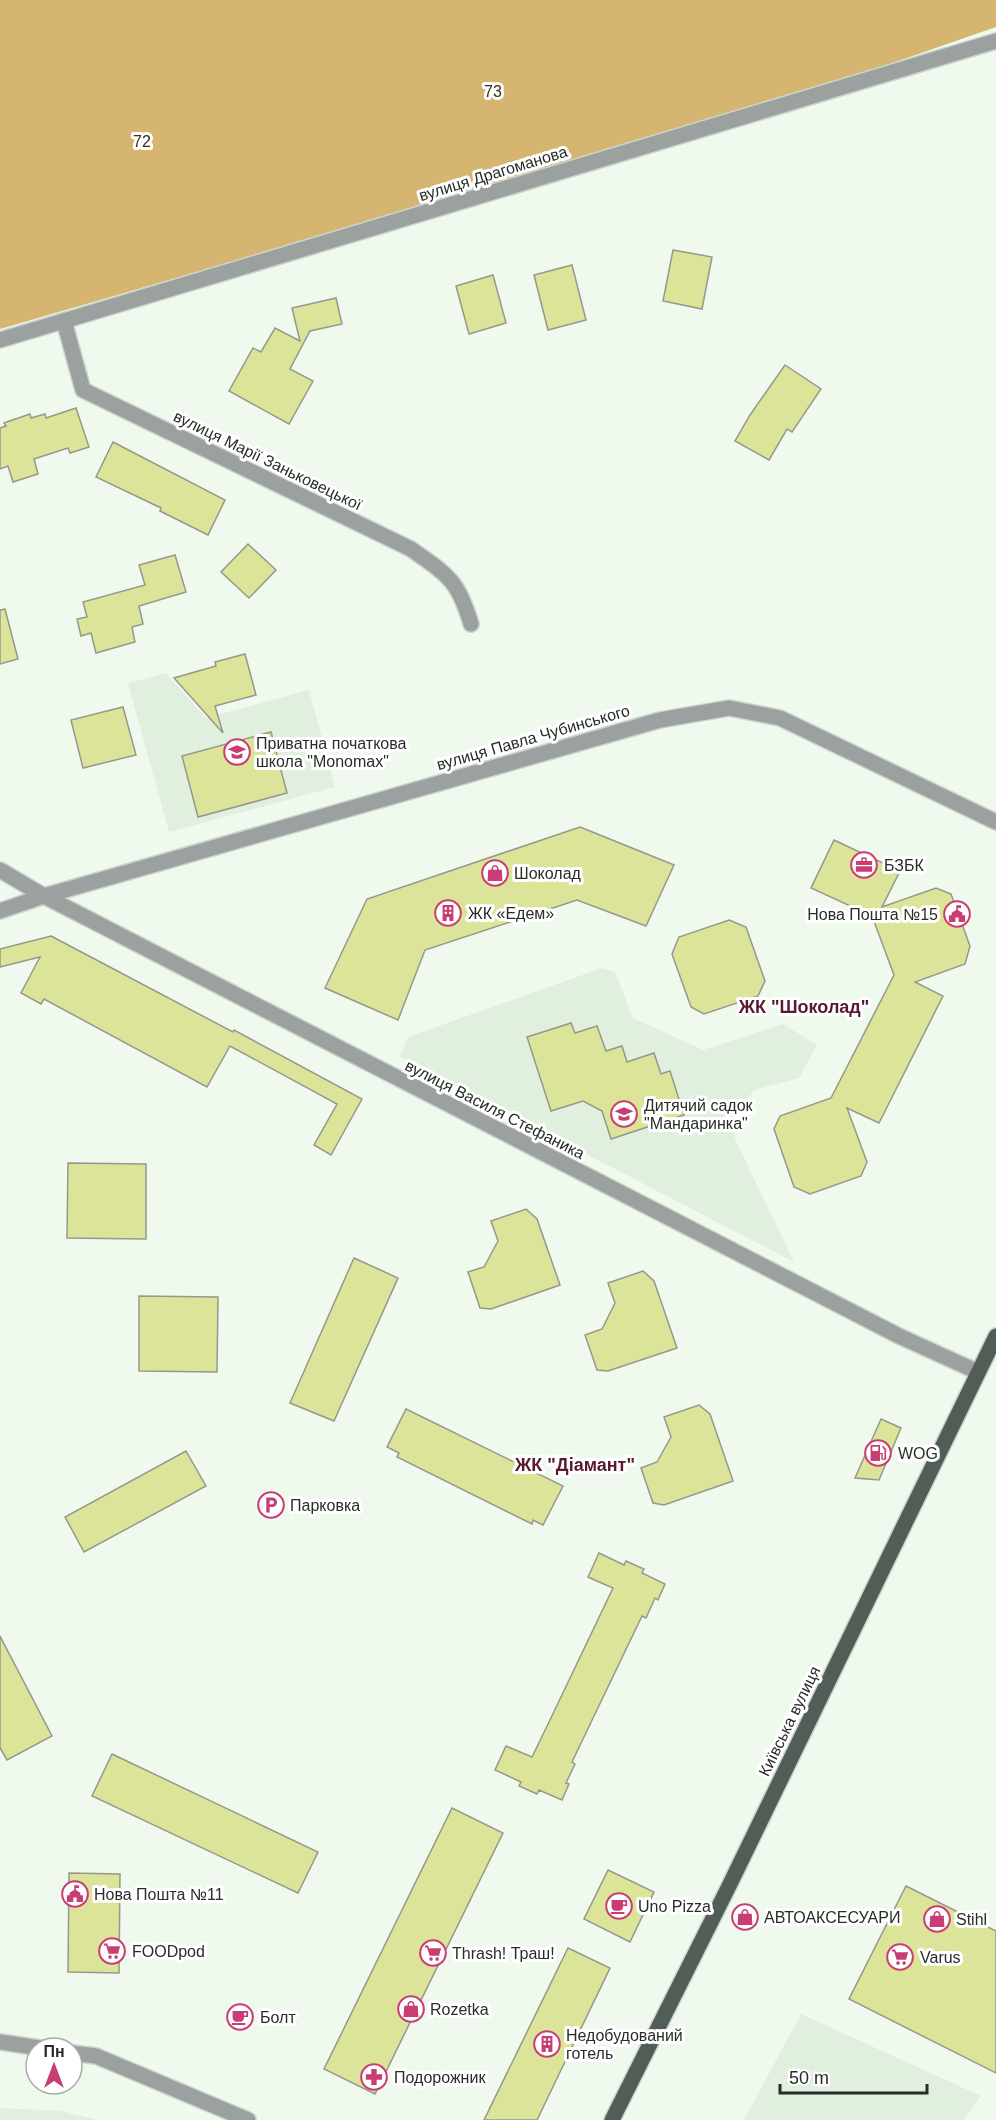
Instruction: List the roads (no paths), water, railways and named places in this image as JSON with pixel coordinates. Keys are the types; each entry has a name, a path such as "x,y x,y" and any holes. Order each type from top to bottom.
{"main road":[{"name":"Київська вулиця","path":"612,2120 730,1884 996,1336"}],"street":[{"name":"вулиця Драгоманова","path":"0,340 996,41"},
{"name":"вулиця Марії Заньковецької","path":"64,321 82,390 411,549 447,574 463,598 471,624"},
{"name":"вулиця Павла Чубинського","path":"0,911 44,896 660,720 729,708 780,718 996,822"},
{"name":"вулиця Василя Стефаника","path":"0,870 44,896 899,1336 978,1372"},
{"path":"0,2042 24,2046"},
{"path":"84,2054 96,2056 248,2120"}],"place":[{"name":"Приватна початкова школа \"Monomax\"","path":"237,752"},
{"name":"БЗБК","path":"864,865"},
{"name":"Шоколад","path":"495,873"},
{"name":"ЖК «Едем»","path":"448,913"},
{"name":"Нова Пошта №15","path":"957,914"},
{"name":"Дитячий садок \"Мандаринка\"","path":"624,1114"},
{"name":"WOG","path":"878,1453"},
{"name":"Парковка","path":"271,1505"},
{"name":"Нова Пошта №11","path":"75,1894"},
{"name":"Uno Pizza","path":"619,1906"},
{"name":"АВТОАКСЕСУАРИ","path":"745,1917"},
{"name":"Stihl","path":"937,1919"},
{"name":"FOODpod","path":"112,1951"},
{"name":"Thrash! Траш!","path":"433,1953"},
{"name":"Varus","path":"900,1957"},
{"name":"Rozetka","path":"411,2009"},
{"name":"Болт","path":"240,2017"},
{"name":"Недобудований готель","path":"547,2044"},
{"name":"Подорожник","path":"374,2077"}],"district":[{"name":"ЖК \"Шоколад\"","path":"804,1007"},
{"name":"ЖК \"Діамант\"","path":"575,1465"}],"park label":[{"name":"73","path":"493,91"},
{"name":"72","path":"142,141"}]}
